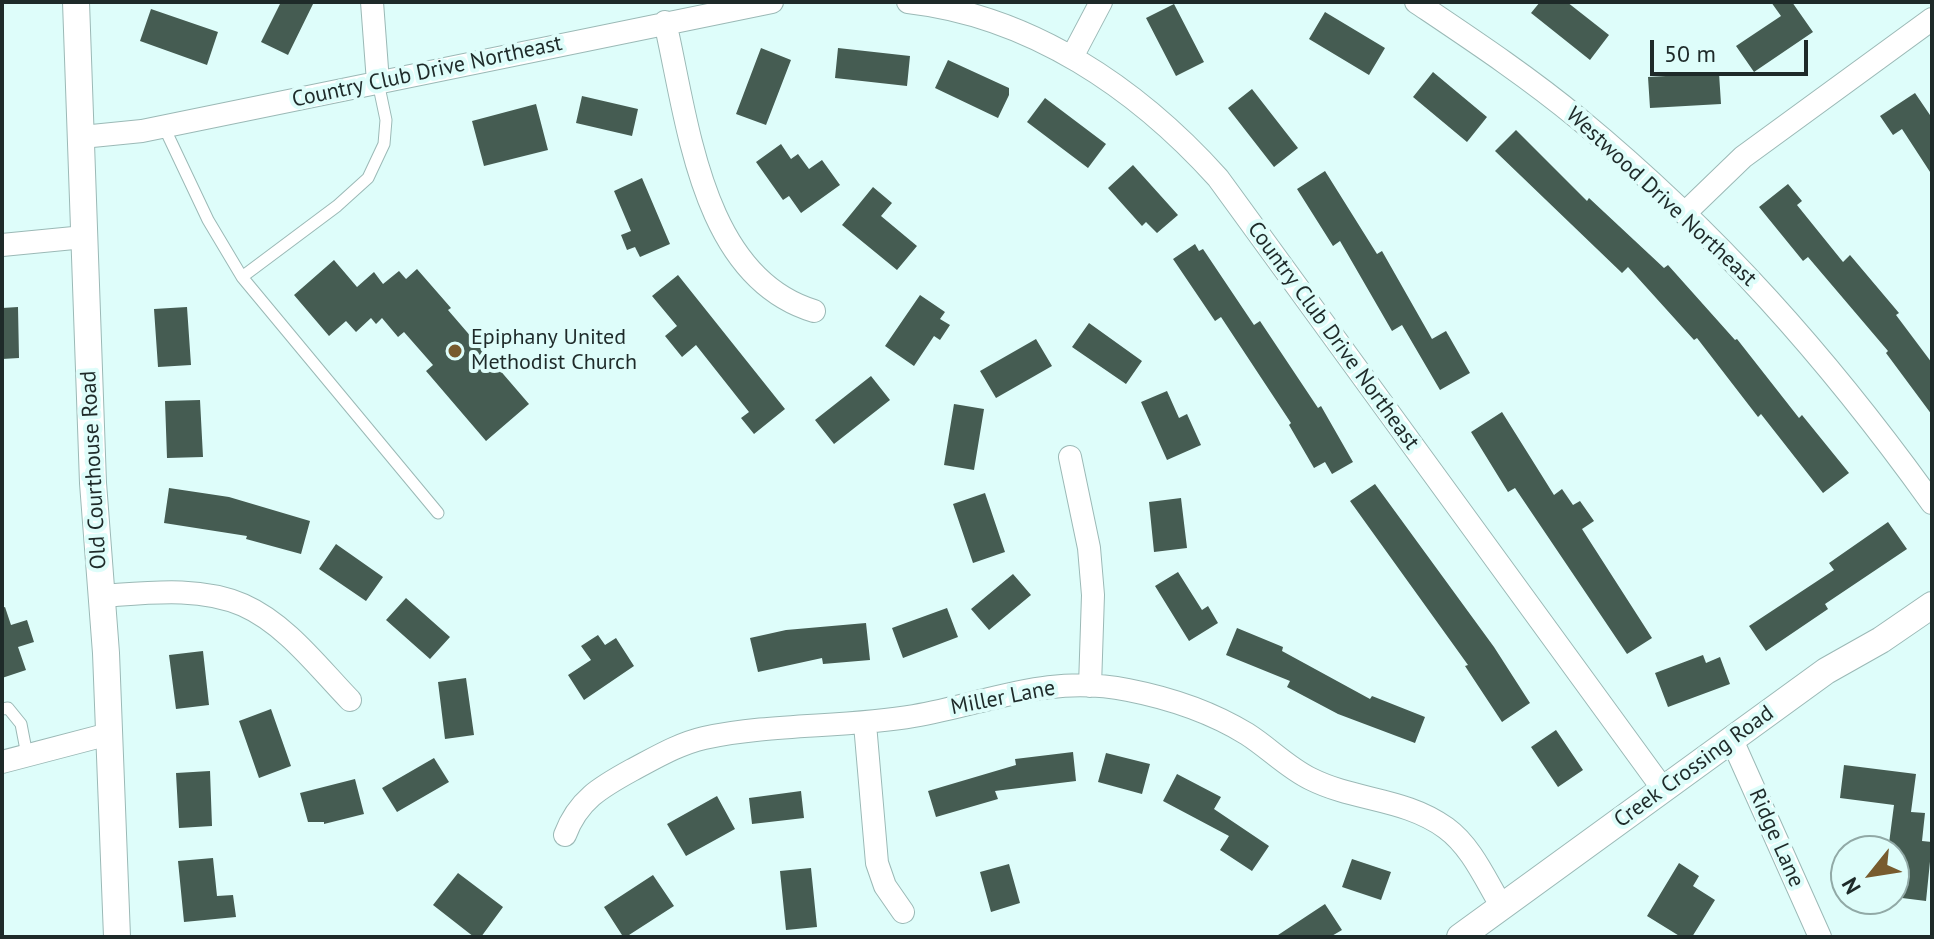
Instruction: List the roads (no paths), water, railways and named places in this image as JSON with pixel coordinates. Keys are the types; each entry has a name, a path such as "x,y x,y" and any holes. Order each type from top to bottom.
{"street":[{"name":"Old Courthouse Road","path":"76,2 93,483 109,734 117,937"},
{"path":"372,2 378,82"},
{"name":"Country Club Drive Northeast","path":"82,137 164,127 772,2"},
{"name":"Country Club Drive Northeast","path":"908,2 957,11 1003,25 1072,57 1150,109 1186,142 1218,178 1663,789"},
{"path":"1072,57 1101,2"},
{"name":"Westwood Drive Northeast","path":"1416,2 1498,57 1577,117 1685,213 1812,347 1932,503"},
{"path":"1685,213 1743,157 1931,21"},
{"path":"665,22 701,181 715,216 754,277 773,293 814,311"},
{"path":"2,245 84,237"},
{"path":"1070,457 1089,548 1093,595 1090,686"},
{"path":"101,596 183,593 218,597 243,605 265,618 295,643 350,700"},
{"name":"Creek Crossing Road","path":"1460,937 1826,671 1881,640 1932,605"},
{"name":"Miller Lane","path":"565,835 581,804 596,789 671,750 701,739 732,733 865,724 917,716 1010,692 1090,686 1127,690 1210,715 1246,734 1308,778 1335,789 1396,803 1429,816 1450,830 1467,848 1502,907"},
{"path":"865,724 877,863 885,886 903,912"},
{"path":"2,762 109,734"},
{"name":"Ridge Lane","path":"1732,740 1820,937"}],"lane":[{"path":"242,277 337,206 368,178 384,144 386,120 378,82"},
{"path":"164,127 208,220 242,277 438,513"},
{"path":"2,709 8,708 21,724 27,755"}],"place":[{"name":"Epiphany United Methodist Church","path":"455,351"}]}
